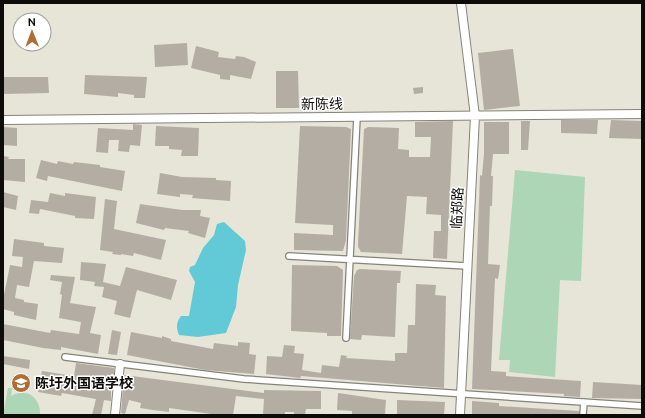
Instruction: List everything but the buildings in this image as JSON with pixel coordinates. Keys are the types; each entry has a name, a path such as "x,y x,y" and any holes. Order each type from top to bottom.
{"street":[{"name":"临郑路","path":"460,415 475,116 461,3"},
{"name":"新陈线","path":"3,120 642,114"},
{"path":"346,338 357,117"},
{"path":"290,256 467,266"},
{"path":"65,357 244,379 642,406"},
{"path":"115,415 120,364"},
{"path":"583,415 584,402"}],"green space":[{"path":"515,170 585,177 581,281 560,280 555,377 509,372 510,360 499,360"},
{"path":"8,388 12,388 11,396 22,393 32,396 38,404 40,415 3,415"}],"water":[{"path":"224,222 245,241 246,250 238,285 236,307 226,333 198,337 179,335 177,323 181,316 189,316 195,282 189,271 190,267 195,265 203,248 214,235 217,224"}],"place":[{"name":"陈圩外国语学校","path":"21,383"}]}
